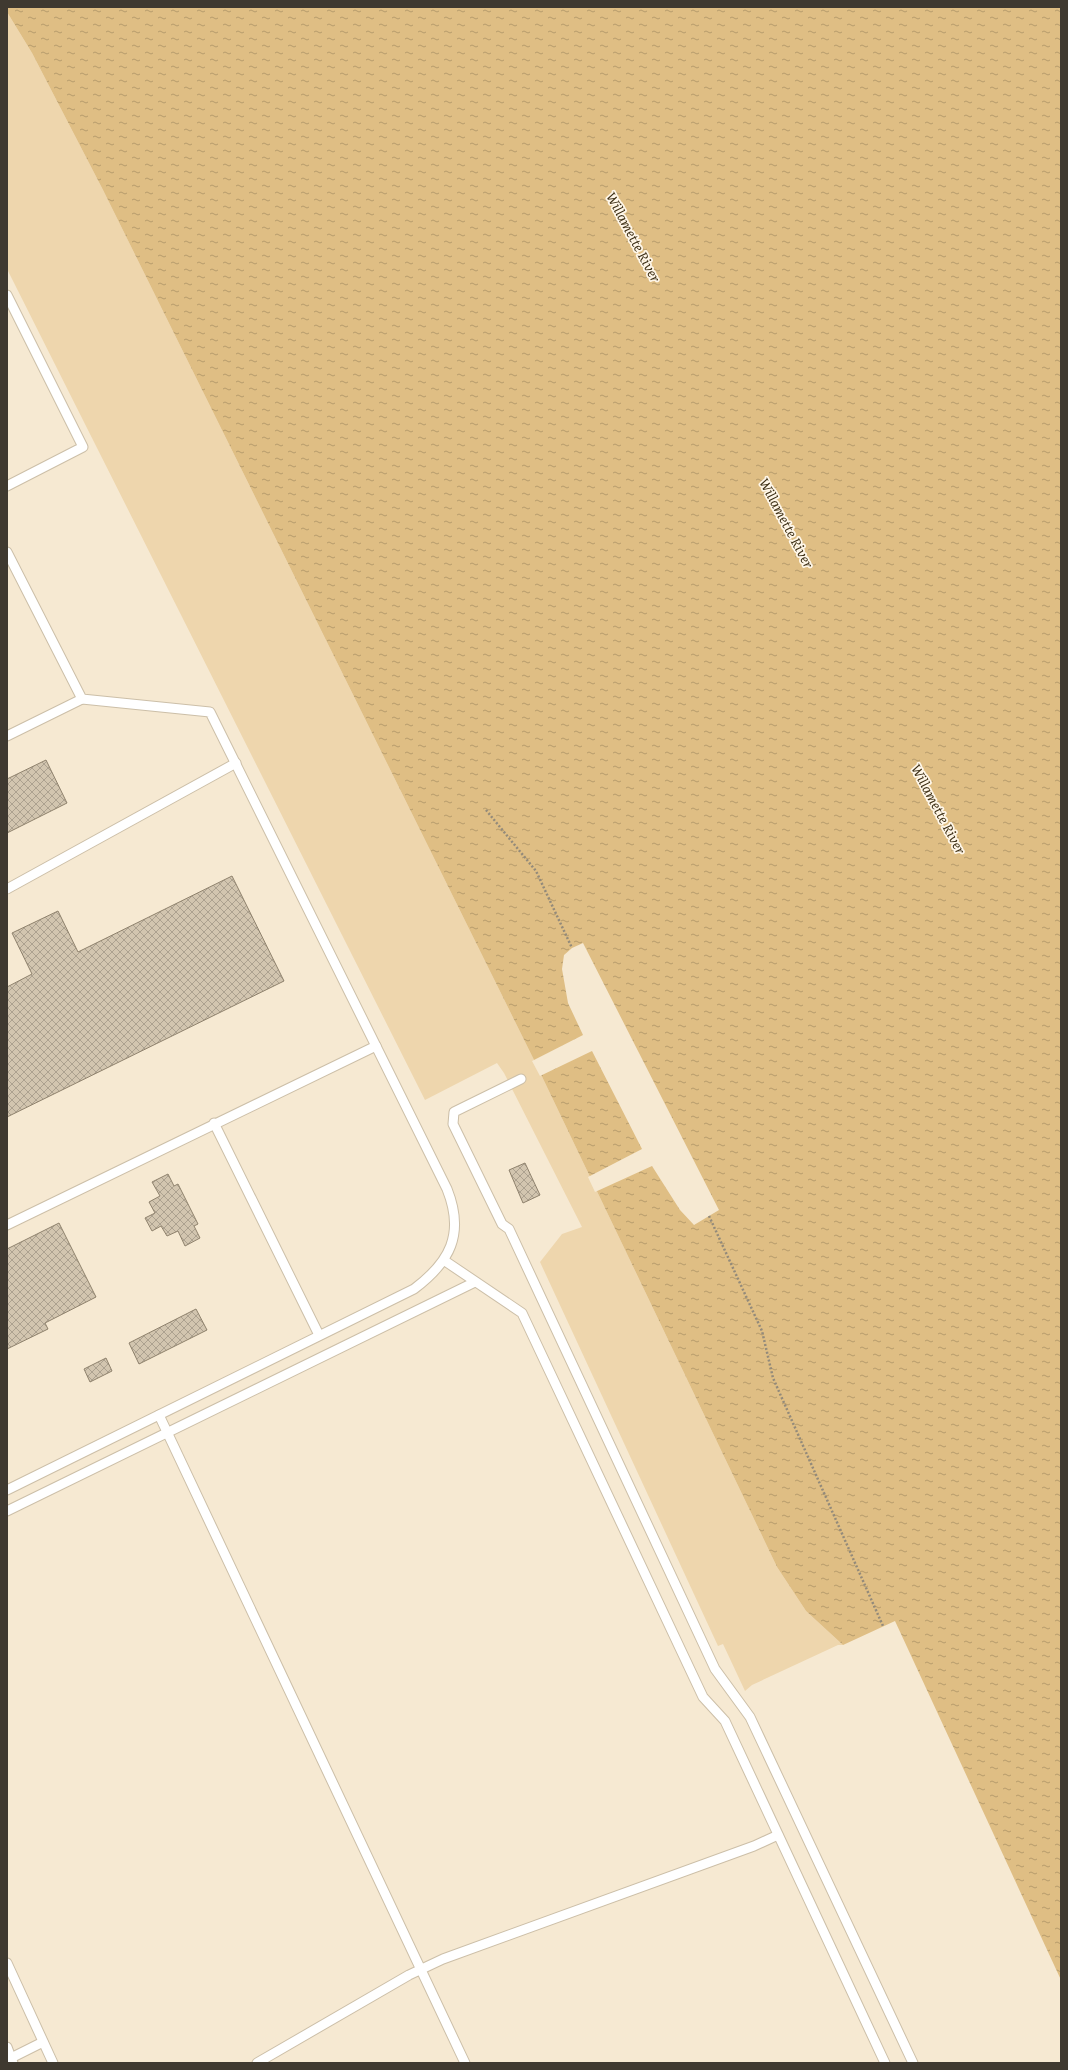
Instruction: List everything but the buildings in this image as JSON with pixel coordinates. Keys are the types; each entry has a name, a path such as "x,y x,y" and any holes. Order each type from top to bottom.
{"lane":[{"path":"7,295 83,447 7,486"},
{"path":"7,552 82,699"},
{"path":"7,736 82,699 210,712 453,1202 455,1230 444,1261 429,1278 414,1289 7,1490"},
{"path":"7,890 236,763"},
{"path":"7,1225 214,1123 376,1046"},
{"path":"521,1078 454,1112 453,1124 502,1224 509,1229 715,1669 750,1717 913,2063"},
{"path":"214,1123 319,1335"},
{"path":"444,1261 522,1313 703,1697 725,1721 885,2063"},
{"path":"7,1511 475,1282"},
{"path":"159,1415 168,1431 464,2063"},
{"path":"257,2063 421,1969 443,1959 754,1846 778,1835"},
{"path":"7,1963 52,2063"},
{"path":"7,2047 12,2060 43,2042"}],"path":[{"path":"486,810 536,871 572,948"},
{"path":"710,1216 762,1331 773,1378 883,1626"}],"shaded area":[{"path":"7,12 32,53 103,190 535,1062 777,1567 806,1611 843,1645 838,1645 752,1685 745,1691 723,1644 718,1646 540,1262 562,1234 582,1227 504,1073 497,1063 425,1100 7,269"}],"water":[{"name":"Willamette River","path":"7,7 1061,7 1061,1980 895,1621 843,1645 806,1611 777,1567 535,1062 103,190 32,53 7,12"}],"pier":[{"path":"583,943 719,1210 694,1225 680,1210 652,1166 595,1192 588,1177 642,1149 592,1051 540,1076 532,1061 583,1035 568,1003 562,969 564,955 572,948"}]}
